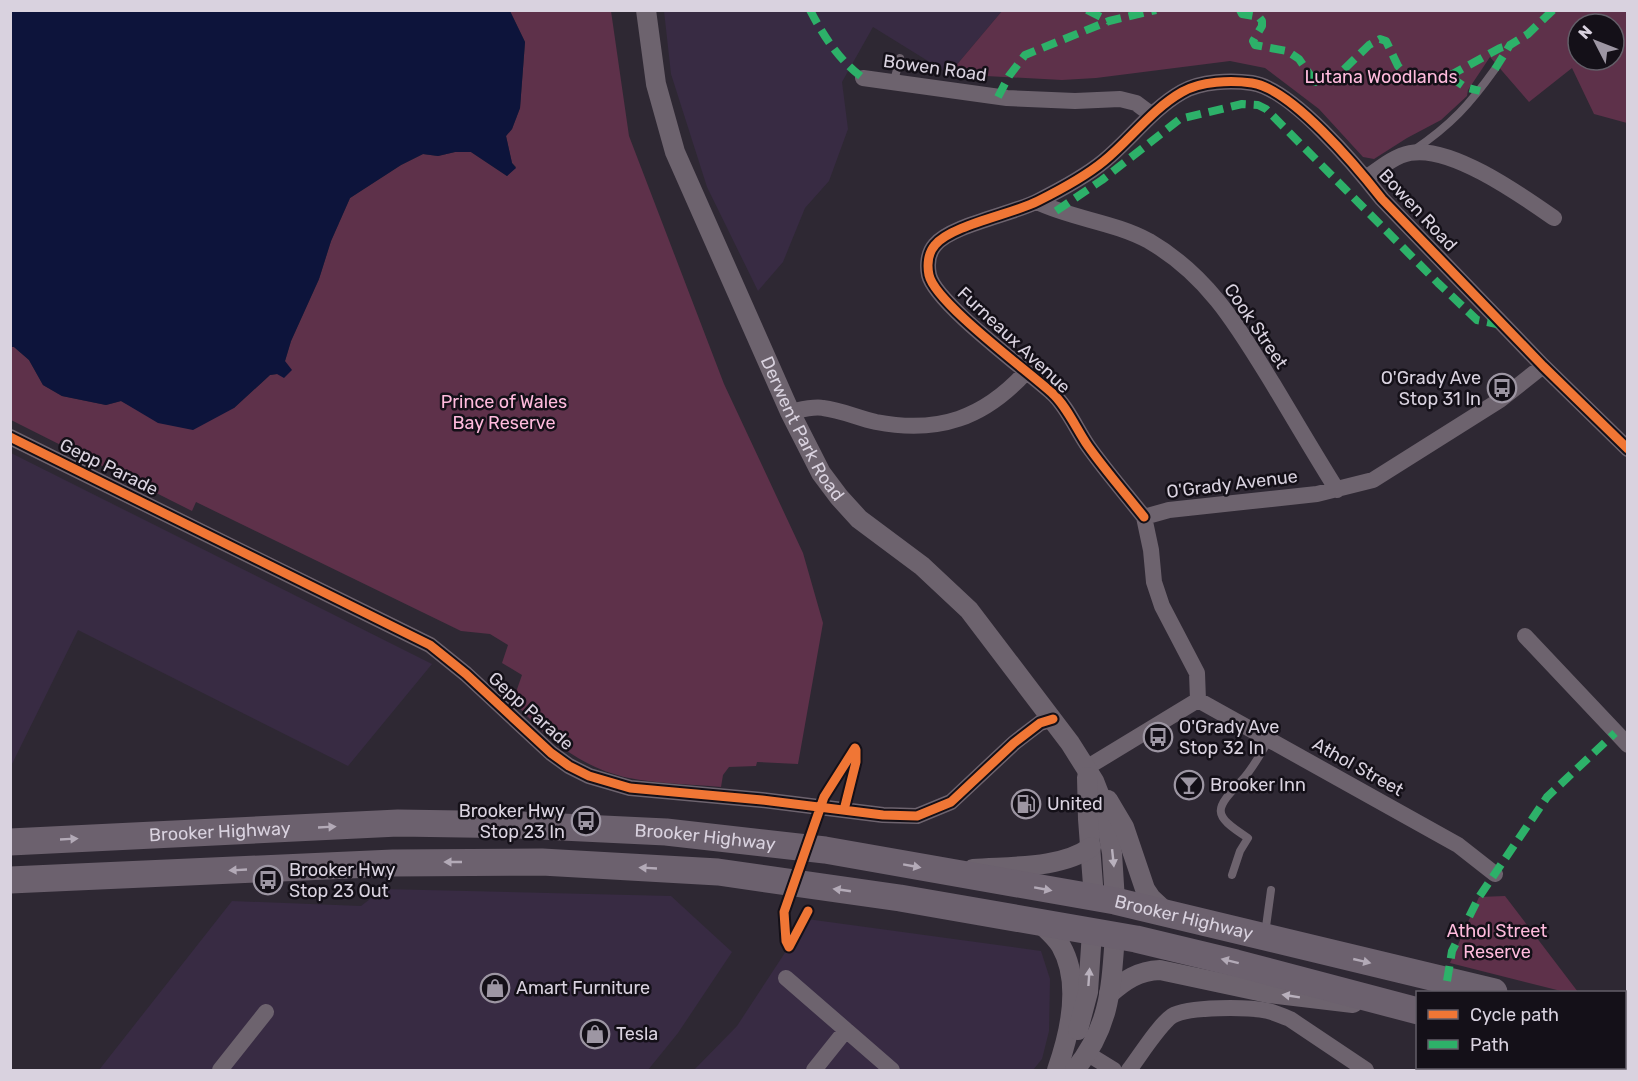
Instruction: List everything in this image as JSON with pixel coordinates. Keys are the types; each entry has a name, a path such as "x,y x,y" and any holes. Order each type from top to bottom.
{"highway":[{"name":"Brooker Highway","path":"10,842 398,824 520,825 666,831 825,850 1105,899 1486,991"},
{"name":"Brooker Highway","path":"10,880 393,863 542,862 729,874 900,898 1103,933 1215,957 1416,1011"},
{"name":"Derwent Park Road","path":"1103,933 1105,899"}],"street":[{"name":"Derwent Park Road","path":"646,10 656,84 675,152 790,412 821,473 859,519 922,566 969,610 1053,719 1089,774 1103,804 1109,830 1105,899"},
{"name":"Bowen Road","path":"863,78 1007,98 1076,101 1120,99 1136,103 1152,115 1182,91 1214,82 1252,83 1264,86 1294,104 1543,366 1628,449"},
{"name":"Furneaux Avenue","path":"1144,517 1089,447 1055,395 962,316 940,294 929,277 928,260 935,245 950,234 1037,202 1101,164 1129,140 1152,115"},
{"path":"1366,178 1399,156 1409,153 1423,152 1446,156 1515,190 1554,218"},
{"name":"Cook Street","path":"1037,202 1056,211 1123,229 1148,241 1173,257 1217,297 1241,332 1337,490"},
{"name":"O'Grady Avenue","path":"1144,517 1169,510 1337,490 1373,480 1500,400 1543,366"},
{"path":"790,412 820,407 877,422 916,426 955,421 984,408 1008,391 1026,372"},
{"name":"Gepp Parade","path":"10,437 429,645 466,674 551,753 569,766 610,783 630,788 762,800 883,815 917,816 951,802 1014,743 1040,723 1053,719"},
{"path":"1144,517 1151,550 1154,582 1162,606 1197,673 1198,700 1089,774 1124,827 1145,890 1170,915"},
{"path":"1525,636 1628,745"},
{"name":"Athol Street","path":"1198,700 1458,845 1495,874"},
{"name":"Derwent Park Road","path":"1089,774 1091,847 1105,899"},
{"path":"944,871 1057,861 1074,857 1091,847"},
{"path":"1039,922 1061,946 1071,977 1071,1005 1066,1045 1057,1070"},
{"name":"Derwent Park Road","path":"1075,1071 1100,1033 1109,994 1103,933"},
{"name":"Derwent Park Road","path":"1057,1070 1068,1053 1080,1026 1103,933"},
{"path":"1109,994 1132,975 1160,970 1279,995 1391,1005"},
{"path":"786,978 892,1071"},
{"path":"1129,1071 1173,1016 1198,1010 1250,1009 1279,1014 1290,1019 1366,1071"},
{"path":"220,1071 266,1012"},
{"path":"814,1071 846,1030"},
{"path":"1088,1054 1114,1071"}],"lane":[{"path":"894,81 900,58"},
{"path":"1409,153 1441,132 1460,114 1496,69"},
{"path":"1232,875 1239,851 1248,838 1226,824 1220,812 1221,804 1248,772 1269,740"},
{"path":"1264,937 1271,890"}],"shaded area":[{"path":"11,10 510,11 525,42 520,108 512,129 506,136 512,163 516,168 507,176 471,152 455,152 438,156 423,154 401,165 350,198 331,241 319,279 291,341 285,361 292,370 284,378 277,374 270,375 234,408 193,430 158,423 121,401 106,405 62,396 43,385 29,360 11,347"},
{"path":"664,11 1002,11 949,74 873,27 842,82 848,129 829,181 805,208 783,262 758,291 707,187 671,74"},
{"path":"11,453 432,664 348,766 78,630 11,766"},
{"path":"383,889 671,896 732,952 678,1033 648,1070 99,1070 232,901 361,906"},
{"path":"807,919 1041,951 1050,979 1049,1031 1042,1059 1033,1070 694,1070 737,1026"}],"green space":[{"name":"Prince of Wales Bay Reserve","path":"510,11 611,11 629,136 724,384 803,553 823,623 798,764 757,762 756,766 729,767 723,775 721,787 640,780 595,767 552,740 515,703 515,695 522,675 502,663 508,645 490,634 461,631 196,502 192,511 11,420 10,347 14,347 29,360 43,385 62,396 106,405 121,401 138,410 234,408 270,375 277,374 285,361 291,341 319,279 331,241 350,198 401,165 423,154 438,156 455,152 471,152 507,176 516,167 512,163 506,136 512,129 520,108 525,42"},
{"name":"Lutana Woodlands","path":"1002,11 1627,11 1627,123 1594,114 1574,72 1626,72 1626,12 1566,12 1567,72 1529,102 1490,57 1468,90 1467,96 1441,120 1374,159 1363,157 1319,109 1265,68 1230,61 1096,78 1062,80 949,74"},
{"name":"Athol Street Reserve","path":"1505,896 1577,991 1561,991 1450,963 1479,897"}],"marked path":[{"path":"810,10 833,47 863,78"},
{"path":"1087,10 1109,21"},
{"path":"998,97 1009,76 1025,55 1109,21 1156,10"},
{"path":"1240,10 1242,14 1259,17 1262,21 1262,26 1253,41 1255,45 1287,51 1299,59 1315,82 1338,75 1369,45 1380,39 1386,41 1404,73 1413,77 1426,78 1449,76 1465,87 1480,91"},
{"path":"1495,69 1510,45 1528,34 1553,10"},
{"path":"1449,76 1500,48 1510,45"},
{"path":"1056,211 1102,180 1180,119 1242,104 1258,105 1266,109 1477,320 1502,325"},
{"path":"1447,981 1452,951 1479,897 1547,797 1615,733"}],"cycle path":[{"path":"1144,517 1084,440 1057,398 947,302 929,275 929,259 935,245 954,232 1027,206 1081,177 1114,153 1171,99 1190,88 1207,84 1252,83 1268,88 1304,114 1323,131 1382,199 1543,366 1628,449"},
{"path":"10,437 430,645 466,674 551,753 569,766 589,776 630,788 762,800 883,815 917,816 951,802 1014,743 1040,723 1053,719"},
{"path":"808,911 789,947 786,941 784,912 824,797 855,748 856,762 844,810"}],"place":[{"name":"O'Grady Ave Stop 31 In","path":"1502,388"},
{"name":"O'Grady Ave Stop 32 In","path":"1158,737"},
{"name":"Brooker Inn","path":"1189,785"},
{"name":"United","path":"1026,804"},
{"name":"Brooker Hwy Stop 23 In","path":"586,821"},
{"name":"Brooker Hwy Stop 23 Out","path":"268,880"},
{"name":"Amart Furniture","path":"495,988"},
{"name":"Tesla","path":"595,1034"}]}
